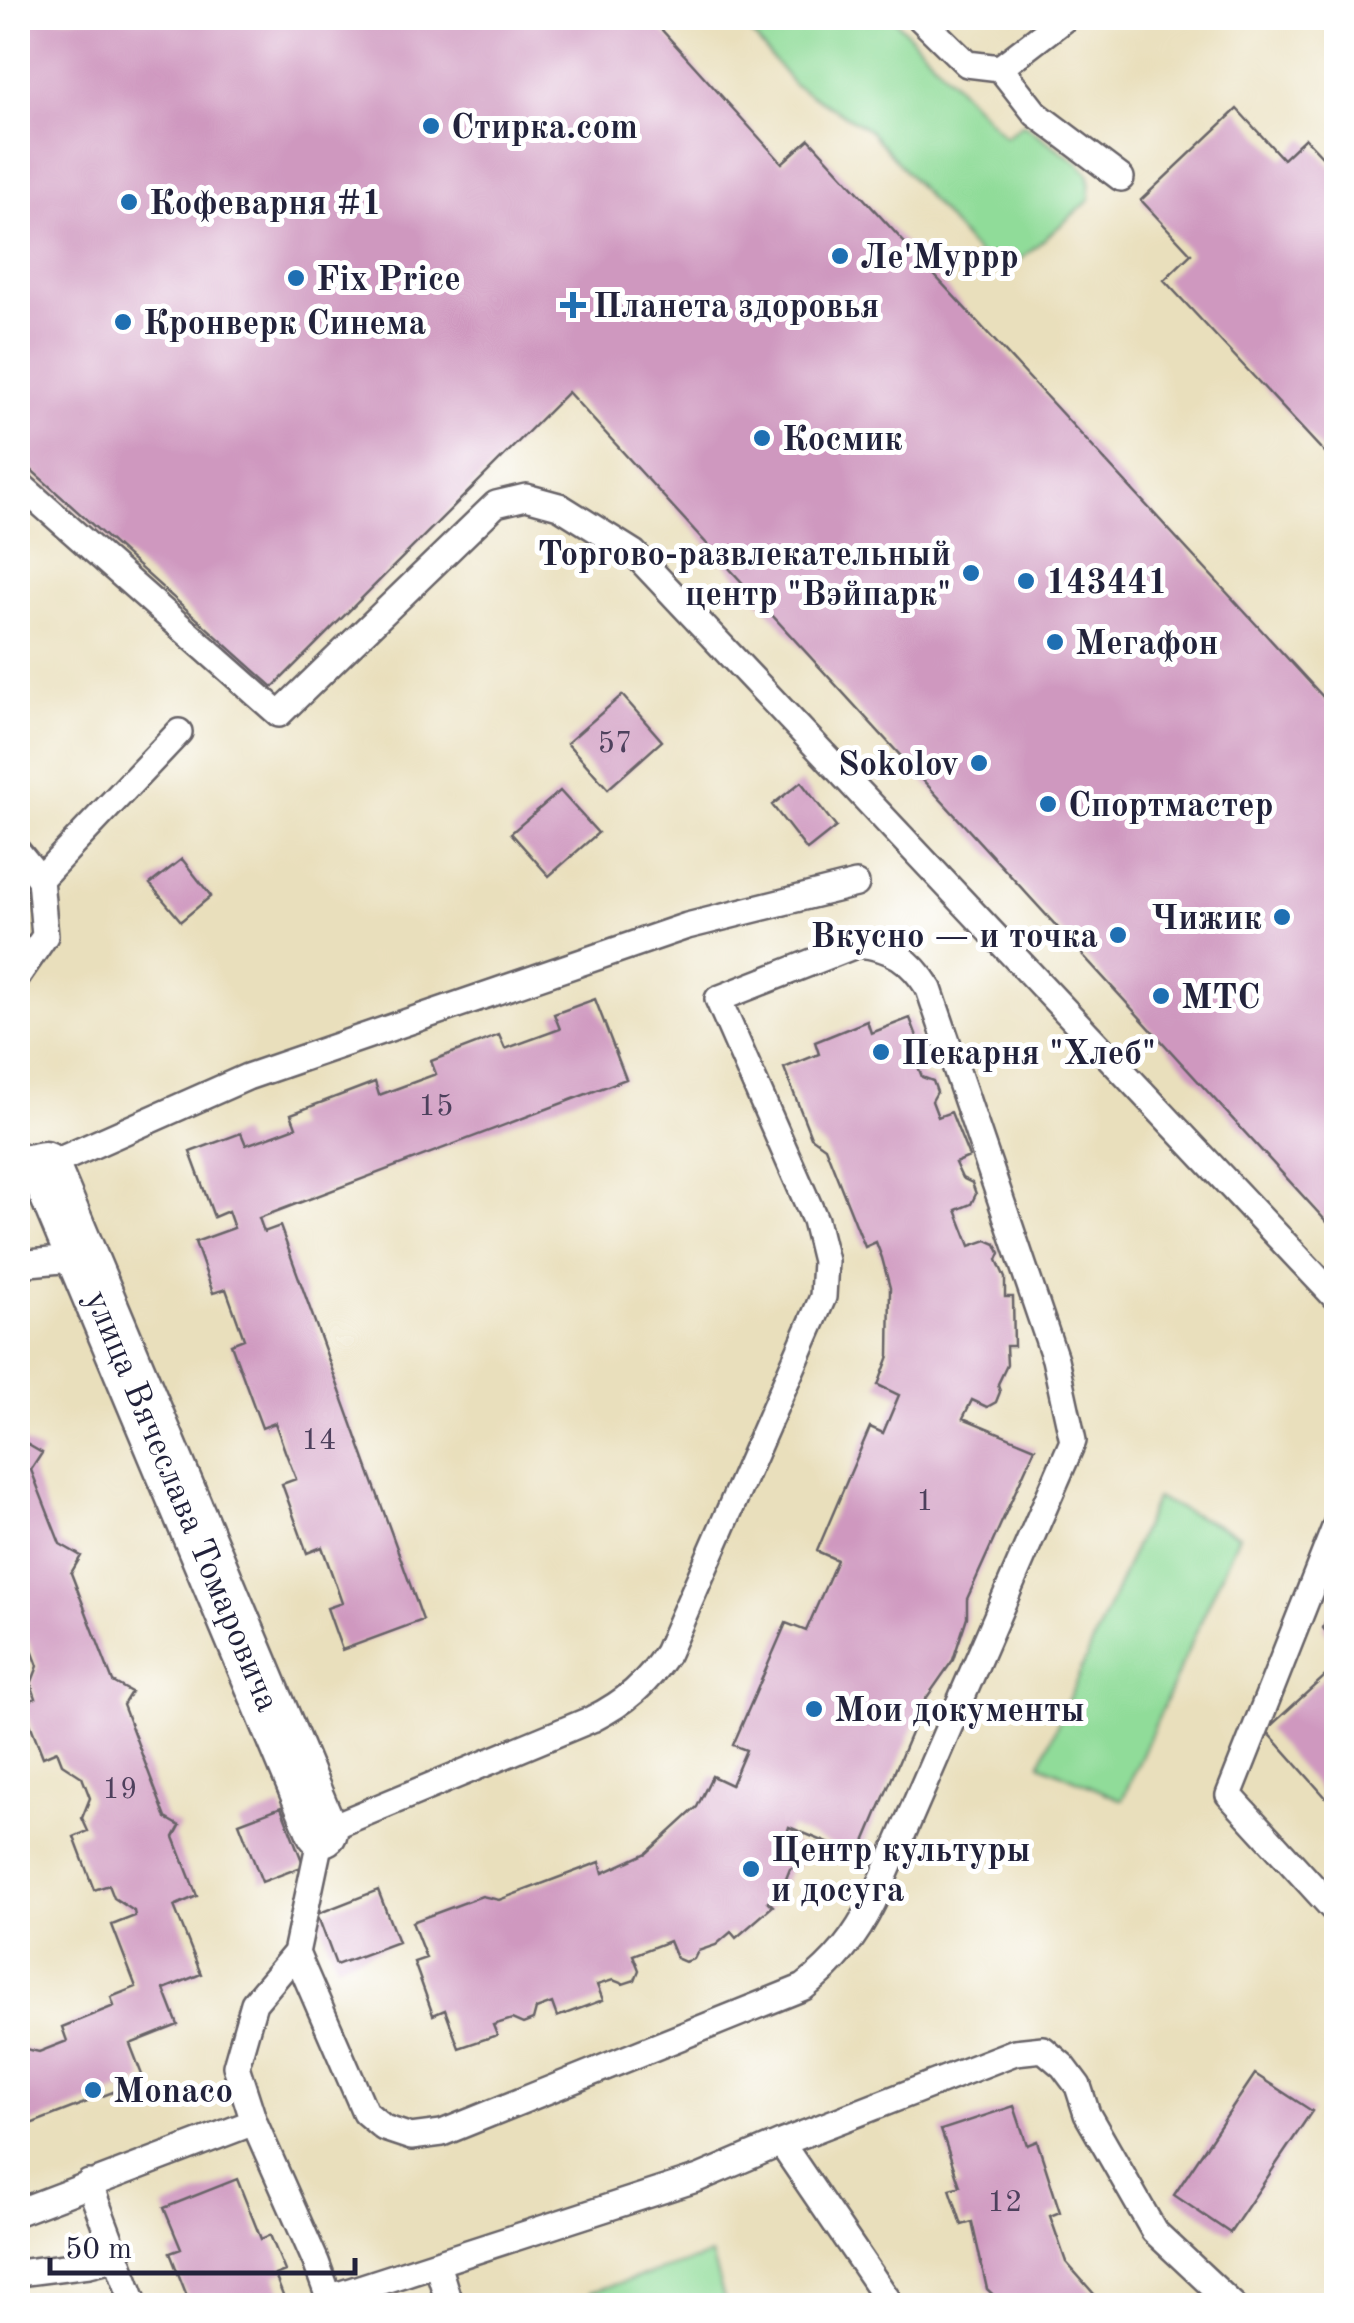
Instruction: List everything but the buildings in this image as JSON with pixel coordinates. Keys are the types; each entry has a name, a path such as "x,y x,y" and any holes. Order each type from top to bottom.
{"street":[{"name":"улица Вячеслава Томаровича","path":"31,1169 82,1258 322,1831"}],"lane":[{"path":"920,18 966,64 1000,68 1065,18"},
{"path":"1000,68 1036,114 1122,178"},
{"path":"18,483 279,714 496,504 526,498 559,506 634,553 1336,1298"},
{"path":"40,879 179,732"},
{"path":"18,852 40,879 45,936 18,975"},
{"path":"31,1169 247,1076 687,926 856,884"},
{"path":"296,1953 364,2112 384,2128 410,2137 442,2133 804,1987 827,1969 861,1926 1072,1441 1055,1360 929,989 902,956 881,946 858,944 718,999 815,1220 824,1261 823,1297 667,1653 648,1681 626,1702 322,1831 296,1953 254,2002 236,2066 254,2122 330,2302 699,2178 781,2142 1015,2052 1043,2050 1063,2066 1078,2086 1087,2114 1154,2231 1234,2306"},
{"path":"18,1264 82,1258"},
{"path":"1336,1525 1229,1795 1336,1912"},
{"path":"18,2212 254,2122"},
{"path":"781,2142 892,2306"},
{"path":"89,2183 135,2306"},
{"path":"18,2273 89,2264 116,2256"},
{"path":"437,2264 450,2306"}],"green space":[{"path":"739,18 893,18 1005,137 1023,124 1078,163 1089,175 1090,200 1008,270 997,272 870,131 793,84"},
{"path":"1156,1498 1239,1535 1122,1800 1040,1764"},
{"path":"711,2255 726,2305 594,2305 590,2292"}],"place":[{"name":"Стирка.com","path":"431,126"},
{"name":"Кофеварня #1","path":"129,202"},
{"name":"Ле'Муррр","path":"840,256"},
{"name":"Fix Price","path":"296,278"},
{"name":"Планета здоровья","path":"573,305"},
{"name":"Кронверк Синема","path":"123,322"},
{"name":"Космик","path":"762,438"},
{"name":"Торгово-развлекательный центр \"Вэйпарк\"","path":"971,573"},
{"name":"143441","path":"1026,581"},
{"name":"Мегафон","path":"1055,642"},
{"name":"Sokolov","path":"979,763"},
{"name":"Спортмастер","path":"1048,804"},
{"name":"Чижик","path":"1282,917"},
{"name":"Вкусно — и точка","path":"1118,935"},
{"name":"МТС","path":"1161,996"},
{"name":"Пекарня \"Хлеб\"","path":"881,1052"},
{"name":"Мои документы","path":"814,1709"},
{"name":"Центр культуры и досуга","path":"751,1869"},
{"name":"Monaco","path":"93,2090"}]}
